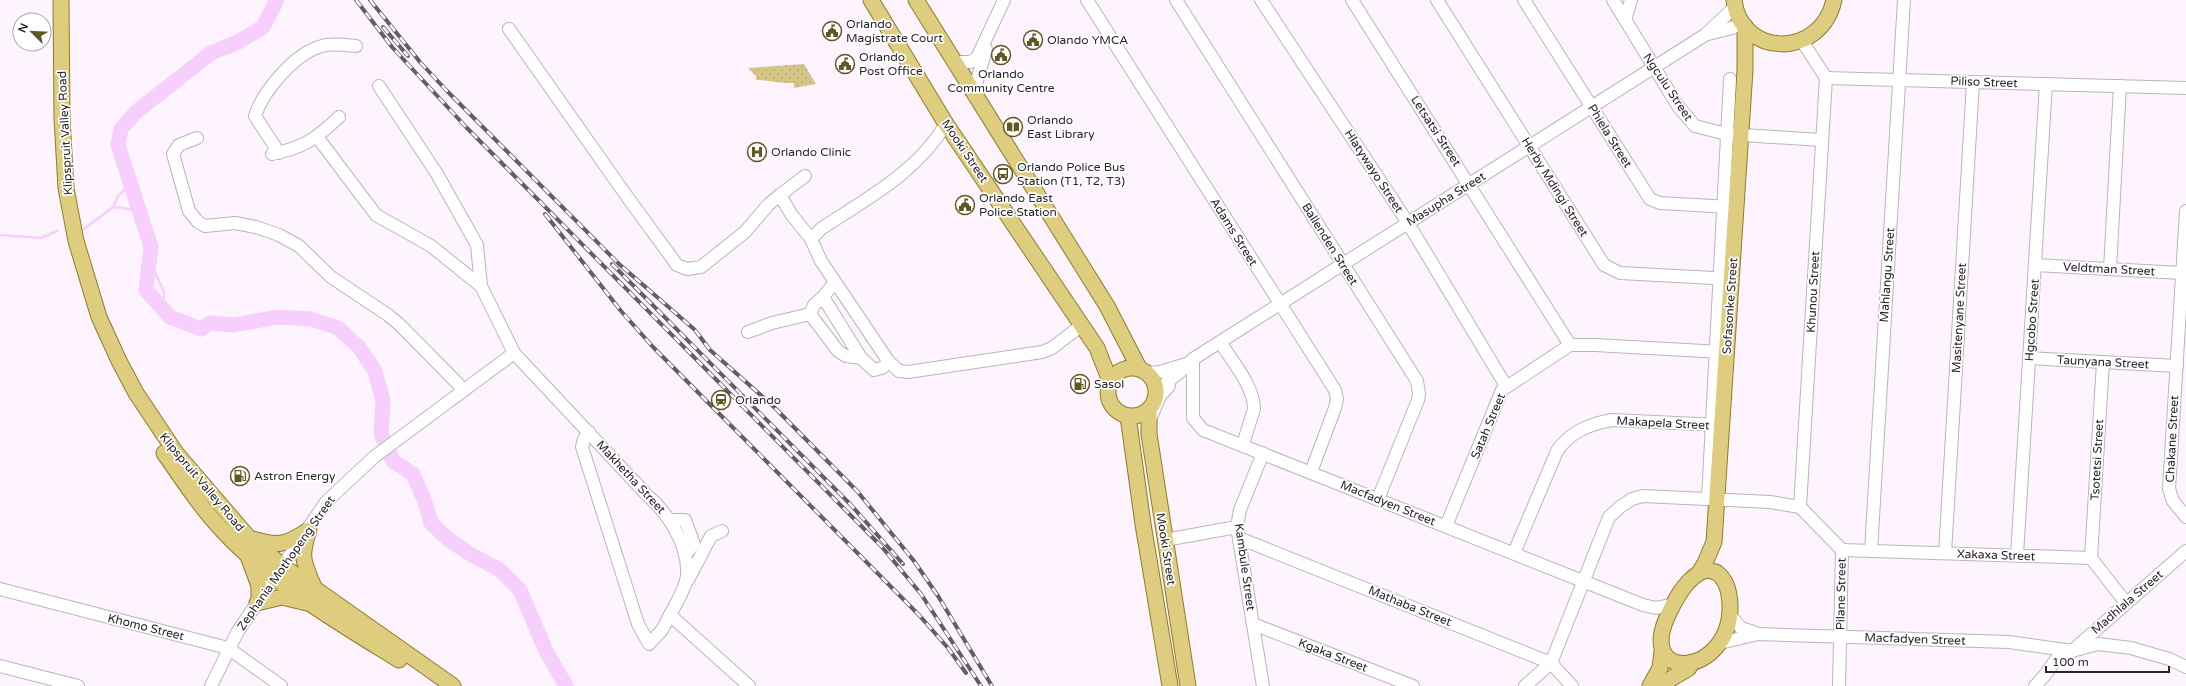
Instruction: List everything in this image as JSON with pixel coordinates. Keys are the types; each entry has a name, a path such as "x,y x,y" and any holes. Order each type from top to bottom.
{"main road":[{"name":"Klipspruit Valley Road","path":"51,0 52,120 57,188 64,227 95,329 122,385 148,430 197,501 223,531 247,554 280,572 314,587 453,686"},
{"name":"Klipspruit Valley Road","path":"61,0 62,119 66,188 76,241 99,317 119,362 155,424 188,469 280,572 315,606 438,686"},
{"name":"Mooki Street","path":"871,0 950,129 1097,348 1110,381"},
{"path":"916,0 1107,306 1144,370 1154,379 1157,390 1149,417 1141,415 1124,415 1110,403 1108,394 1110,381 1120,370 1131,367 1144,370"},
{"name":"Sofasonke Street","path":"1735,4 1744,24 1754,35 1768,42 1790,44 1802,41 1814,35 1824,25 1830,14 1834,0"},
{"name":"Sofasonke Street","path":"1659,686 1703,661 1720,642 1730,615 1729,592 1714,542 1712,499 1729,207 1741,135 1745,70 1744,24"},
{"name":"Sofasonke Street","path":"1745,70 1755,52 1768,42"},
{"name":"Mooki Street","path":"1124,415 1136,473 1170,686"},
{"name":"Mooki Street","path":"1149,417 1149,434 1188,686"},
{"path":"249,538 280,545 291,542 308,530"},
{"path":"308,530 302,549 302,556 314,587"},
{"name":"Sofasonke Street","path":"1650,686 1660,668 1663,632 1672,605 1683,588 1706,563 1714,542"},
{"path":"247,554 259,586 258,602 282,597 315,606"},
{"path":"1699,572 1711,570 1716,572 1724,579"},
{"path":"1662,652 1665,658 1673,666 1685,669 1690,668"}],"street":[{"path":"956,62 967,63 973,61 980,53 1004,0"},
{"name":"Adams Street","path":"1087,0 1330,381 1336,394 1335,408 1311,472"},
{"name":"Ballenden Street","path":"1176,0 1342,264 1408,365 1418,388 1418,400 1378,499"},
{"name":"Hlatywayo Street","path":"1261,0 1408,223 1506,386"},
{"name":"Letsatsi Street","path":"1352,0 1470,184 1570,345"},
{"name":"Herby Mdingi Street","path":"1437,0 1602,261 1608,268 1620,273 1725,279"},
{"name":"Phiela Street","path":"1524,0 1650,199 1660,203 1729,207"},
{"name":"Ngculu Street","path":"1613,0 1678,106 1695,126 1726,134 1822,140"},
{"path":"1626,20 1631,0"},
{"name":"Mahlangu Street","path":"1870,551 1904,0"},
{"name":"Masupha Street","path":"1157,390 1187,364 1220,342 1705,35 1735,4"},
{"name":"Masupha Street","path":"1705,35 1744,24"},
{"path":"509,29 623,192 677,265 687,269 701,267 745,232 768,205 805,176"},
{"path":"974,91 987,38"},
{"path":"1802,41 1826,78"},
{"path":"339,117 318,138 275,154 255,116 267,91 285,71 303,56 321,46 338,44 356,46"},
{"name":"Piliso Street","path":"1826,78 2186,88"},
{"name":"Khunou Street","path":"1800,507 1826,78"},
{"path":"1729,207 1726,134 1730,79"},
{"name":"Masitenyane Street","path":"1945,553 1973,82"},
{"name":"Hgcobo Street","path":"2017,555 2046,84"},
{"path":"379,86 437,174 476,245 480,286"},
{"path":"2110,269 2120,86"},
{"path":"811,239 822,228 904,173 920,158 938,137 950,129"},
{"path":"197,138 179,145 173,154 188,211 192,217 205,226 235,223 256,227 279,235 299,246 331,278 388,314 464,390"},
{"path":"318,138 376,215 431,246 480,286"},
{"path":"780,195 791,214 811,239 821,261 889,362 899,370 908,372 1029,355 1052,348 1082,325"},
{"name":"Chakane Street","path":"2186,211 2169,488 2173,501 2186,517"},
{"name":"Veldtman Street","path":"2035,265 2182,273"},
{"path":"810,314 814,305 823,297 835,282"},
{"name":"Makhetha Street","path":"480,286 514,352 661,506 670,520 685,555 687,576 683,588 662,630 649,644 638,624 582,447 584,439 589,432"},
{"path":"823,297 862,358 874,370 882,368 889,362"},
{"path":"748,332 772,323 810,314"},
{"path":"810,314 838,351 846,356 862,358"},
{"path":"1220,342 1250,392 1254,404 1254,409 1242,444"},
{"path":"1570,345 1721,352"},
{"name":"Satah Street","path":"1446,526 1499,395 1506,386 1570,345"},
{"name":"Zephania Mothopeng Street","path":"211,686 228,648 326,502 374,457 514,352"},
{"name":"Taunyana Street","path":"2029,358 2177,366"},
{"name":"Tsotetsi Street","path":"2092,558 2103,362"},
{"path":"1149,417 1162,393 1187,364"},
{"name":"Masupha Street","path":"1144,370 1160,372 1187,364"},
{"name":"Macfadyen Street","path":"1187,364 1193,418 1204,430 1643,605 1656,608 1672,605"},
{"name":"Makapela Street","path":"1514,553 1557,451 1562,444 1575,433 1596,423 1612,420 1717,425"},
{"name":"Kambule Street","path":"1263,453 1240,510 1238,533 1263,686"},
{"path":"1525,686 1551,663 1609,517 1632,499 1642,496 1712,499 1770,502 1800,507"},
{"name":"Pilane Street","path":"1800,507 1842,550 1839,686"},
{"path":"683,588 711,536 722,531"},
{"path":"1165,540 1238,533"},
{"name":"Mathaba Street","path":"1238,533 1551,663 1572,686"},
{"name":"Xakaxa Street","path":"1842,550 2092,558"},
{"name":"Madhlala Street","path":"2034,686 2045,676 2057,658 2072,651 2186,551"},
{"path":"2092,558 2126,603"},
{"name":"Khomo Street","path":"0,590 228,648 281,686"},
{"name":"Macfadyen Street","path":"1643,605 1658,617 1663,632"},
{"path":"670,615 749,686"},
{"name":"Macfadyen Street","path":"1730,615 1741,628 1758,634"},
{"name":"Kgaka Street","path":"1253,624 1413,686"},
{"name":"Macfadyen Street","path":"1720,642 1758,634 1840,636 2009,642 2072,651"},
{"path":"2072,651 2098,644 2131,648 2186,667"},
{"path":"0,666 78,686"}],"shaded area":[{"path":"804,64 816,84 794,88 794,83 756,80 756,76 748,68"}],"waterway":[{"path":"275,0 276,2 263,27 238,42 211,53 136,112 121,129 118,145 151,247 146,290 170,317 201,329 210,323 234,325 277,317 311,319 338,328 359,347 375,371 383,401 381,434 393,461 413,474 425,502 431,523 448,539 470,554 500,570 520,590 546,651 566,686"},
{"path":"84,229 113,207 118,196 130,184"},
{"path":"113,207 138,210"},
{"path":"0,235 41,238 57,231"},
{"path":"149,259 164,292 163,309"}],"railway":[{"path":"356,0 392,47 466,127 882,547 921,594 981,686"},
{"path":"370,0 420,62 447,91 619,264 695,330 710,350 773,406 857,491 914,561 938,596 992,686"},
{"path":"383,27 408,56"},
{"path":"545,214 621,311 653,347 919,615 948,648 966,673"},
{"path":"612,264 851,505 903,564"}],"place":[{"name":"Orlando Magistrate Court","path":"832,31"},
{"name":"Olando YMCA","path":"1033,40"},
{"name":"Orlando Community Centre","path":"1001,55"},
{"name":"Orlando Post Office","path":"845,64"},
{"name":"Orlando East Library","path":"1013,127"},
{"name":"Orlando Clinic","path":"757,152"},
{"name":"Orlando Police Bus Station (T1, T2, T3)","path":"1003,174"},
{"name":"Orlando East Police Station","path":"965,205"},
{"name":"Sasol","path":"1080,384"},
{"name":"Orlando","path":"721,400"},
{"name":"Astron Energy","path":"240,476"}]}
